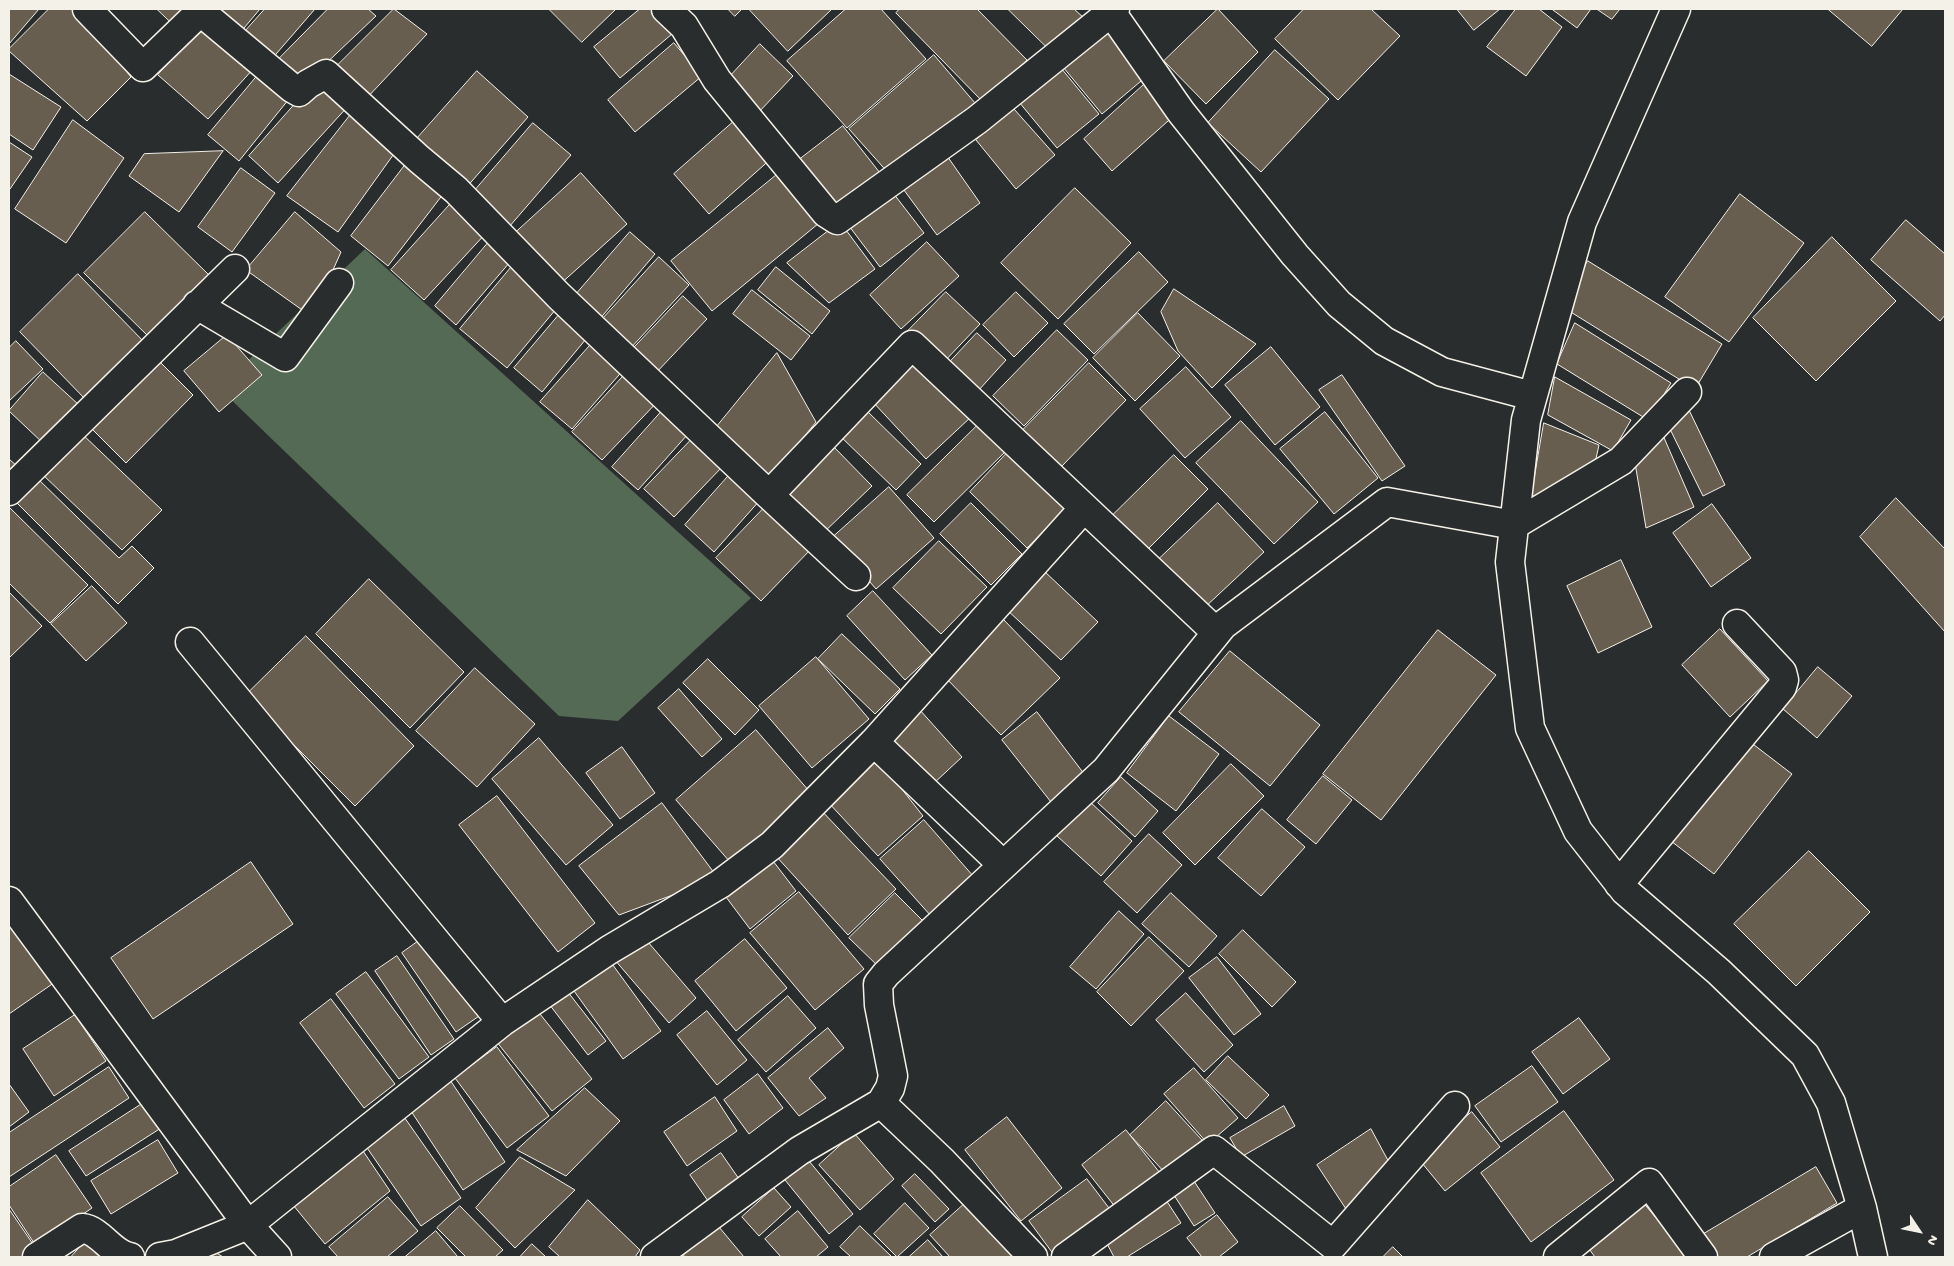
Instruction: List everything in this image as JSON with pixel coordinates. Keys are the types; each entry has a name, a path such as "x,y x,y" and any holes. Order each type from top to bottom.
{"street":[{"path":"87,9 143,67 202,10 299,92 308,84 326,74 419,159 456,190 559,296 856,576"},
{"path":"666,9 684,26 717,80 826,213 837,220 977,120 1113,10 1187,119 1295,255 1339,304 1384,341 1442,372 1532,396"},
{"path":"1676,9 1582,222 1526,420 1510,562 1530,728 1578,831 1618,884 1718,972 1805,1055 1831,1103 1862,1208 1873,1257"},
{"path":"9,491 235,269"},
{"path":"198,305 285,356 339,284"},
{"path":"769,495 912,345 1216,632"},
{"path":"655,1257 799,1151 881,1103 890,1088 893,1076 879,1005 878,984 886,974 1106,770 1216,632 1387,502 1514,525 1621,461 1687,392"},
{"path":"160,1257 176,1254 248,1225 502,1022 609,950 720,884 772,845 874,742 1084,508"},
{"path":"1618,884 1782,687 1784,680 1782,672 1737,624"},
{"path":"190,642 502,1022"},
{"path":"874,742 1003,865"},
{"path":"9,901 248,1225 277,1257"},
{"path":"881,1103 942,1161 1033,1257"},
{"path":"1066,1257 1214,1150 1333,1245 1455,1106"},
{"path":"1558,1257 1649,1183 1703,1257"},
{"path":"1774,1257 1862,1208"},
{"path":"37,1257 82,1228 89,1229 121,1256 130,1257"}],"green space":[{"path":"365,249 751,598 618,721 559,716 219,388"}],"building":[{"path":"9,9 39,9 9,44"},
{"path":"49,9 76,9 131,77 87,121 9,51"},
{"path":"157,9 190,9 175,26"},
{"path":"211,9 260,9 239,34"},
{"path":"265,9 315,9 270,61 241,36"},
{"path":"328,9 368,9 376,16 299,89 273,65"},
{"path":"394,9 427,34 364,101 332,71"},
{"path":"549,9 616,9 582,42"},
{"path":"640,9 651,9 672,34 620,78 594,47"},
{"path":"728,9 742,9 735,16"},
{"path":"749,9 832,9 788,51"},
{"path":"846,9 881,9 926,59 847,128 787,61"},
{"path":"900,9 977,9 1027,60 983,102 896,13"},
{"path":"1008,9 1074,9 1084,18 1051,51"},
{"path":"1218,9 1258,52 1206,104 1164,61"},
{"path":"1304,9 1371,9 1400,36 1338,100 1275,39"},
{"path":"1457,9 1500,9 1474,30"},
{"path":"1516,9 1539,9 1562,27 1526,76 1487,47"},
{"path":"1591,9 1577,28 1553,10"},
{"path":"1597,9 1620,9 1612,19"},
{"path":"1828,9 1903,9 1872,46"},
{"path":"203,24 254,68 208,119 158,75"},
{"path":"1109,29 1147,76 1102,114 1063,67"},
{"path":"674,43 702,76 635,132 608,100"},
{"path":"760,44 793,76 757,114 724,83"},
{"path":"1275,50 1329,99 1261,172 1208,123"},
{"path":"934,55 975,103 891,176 849,129"},
{"path":"1061,68 1099,114 1057,148 1019,102"},
{"path":"263,69 293,94 239,161 208,135"},
{"path":"477,71 528,117 465,189 413,143"},
{"path":"9,74 61,107 33,150 9,134"},
{"path":"319,77 350,104 278,183 249,156"},
{"path":"1148,81 1177,113 1112,171 1084,139"},
{"path":"1014,109 1055,155 1016,189 976,140"},
{"path":"352,113 396,151 338,232 287,196"},
{"path":"739,117 773,157 709,214 674,174"},
{"path":"73,120 124,158 66,243 15,209"},
{"path":"533,123 571,155 509,227 471,195"},
{"path":"843,126 884,178 835,216 795,163"},
{"path":"9,142 32,157 10,189 9,188"},
{"path":"223,151 179,212 129,176 144,154"},
{"path":"945,153 980,203 937,235 901,186"},
{"path":"409,160 447,189 388,266 351,236"},
{"path":"241,168 275,193 232,252 198,227"},
{"path":"784,169 824,219 712,311 671,261"},
{"path":"581,173 627,224 558,286 513,235"},
{"path":"1075,188 1131,243 1058,319 1001,263"},
{"path":"890,189 924,233 880,267 846,222"},
{"path":"1740,194 1804,243 1729,342 1665,297"},
{"path":"454,200 488,231 424,300 391,270"},
{"path":"145,212 212,278 152,340 84,273"},
{"path":"295,212 341,252 312,317 246,270"},
{"path":"1906,220 1945,254 1945,315 1940,321 1871,260"},
{"path":"840,222 875,269 829,303 787,263"},
{"path":"630,232 655,254 598,321 572,299"},
{"path":"1832,237 1896,301 1816,381 1753,318"},
{"path":"927,242 959,276 901,329 870,295"},
{"path":"488,243 510,262 456,325 435,306"},
{"path":"1139,252 1168,282 1094,354 1064,324"},
{"path":"659,257 689,285 628,351 598,324"},
{"path":"1588,261 1722,344 1695,389 1561,306"},
{"path":"514,264 561,303 507,368 460,329"},
{"path":"776,267 830,311 812,334 758,290"},
{"path":"78,274 146,344 88,402 20,332"},
{"path":"1174,289 1256,344 1212,388 1178,351 1161,312"},
{"path":"752,290 810,336 791,360 733,314"},
{"path":"946,292 980,324 941,365 907,332"},
{"path":"1016,292 1048,323 1014,357 983,325"},
{"path":"683,296 707,319 654,375 630,352"},
{"path":"564,309 591,333 542,392 514,368"},
{"path":"1138,313 1180,356 1135,401 1093,358"},
{"path":"1575,323 1671,383 1648,420 1557,364"},
{"path":"1057,330 1088,360 1024,426 993,396"},
{"path":"977,333 1006,360 978,391 949,363"},
{"path":"227,335 262,375 219,412 184,371"},
{"path":"16,341 43,369 9,401 9,348"},
{"path":"594,341 625,368 572,429 540,402"},
{"path":"1271,347 1320,407 1275,445 1225,385"},
{"path":"777,353 816,422 768,481 710,435"},
{"path":"918,358 972,416 926,459 872,401"},
{"path":"159,361 193,395 126,463 92,429"},
{"path":"1089,363 1126,400 1061,467 1023,430"},
{"path":"1186,367 1231,417 1185,458 1140,409"},
{"path":"629,370 660,399 602,460 572,432"},
{"path":"43,372 79,405 44,444 9,411"},
{"path":"1342,375 1405,466 1382,481 1319,390"},
{"path":"1555,377 1631,420 1613,451 1548,415"},
{"path":"865,409 921,464 896,490 839,435"},
{"path":"1689,410 1725,485 1703,496 1666,421"},
{"path":"662,411 688,434 638,490 612,467"},
{"path":"1325,412 1378,478 1334,514 1280,449"},
{"path":"1241,421 1318,502 1274,544 1196,463"},
{"path":"981,422 1008,449 934,522 907,495"},
{"path":"1544,423 1599,445 1593,472 1530,504"},
{"path":"81,433 162,510 122,550 42,474"},
{"path":"1662,433 1694,507 1646,528 1633,451"},
{"path":"693,438 723,466 674,517 644,489"},
{"path":"831,444 872,486 819,537 779,494"},
{"path":"1010,450 1068,506 1027,548 970,492"},
{"path":"1174,455 1208,489 1145,552 1111,517"},
{"path":"9,459 18,467 9,477"},
{"path":"732,472 761,499 714,552 685,525"},
{"path":"35,476 119,558 132,546 154,568 118,604 13,499"},
{"path":"889,487 934,538 876,589 832,538"},
{"path":"1896,498 1945,549 1945,632 1860,537"},
{"path":"971,503 1022,554 991,585 940,534"},
{"path":"1218,503 1264,552 1203,609 1157,561"},
{"path":"1712,504 1751,558 1711,587 1673,533"},
{"path":"767,505 812,548 761,601 716,558"},
{"path":"9,507 88,585 50,623 9,583"},
{"path":"939,541 987,587 941,634 893,588"},
{"path":"1621,560 1652,627 1598,653 1567,586"},
{"path":"1043,570 1098,622 1061,660 1006,609"},
{"path":"369,579 464,672 410,728 316,634"},
{"path":"92,586 127,623 86,661 51,624"},
{"path":"873,591 932,655 905,680 847,616"},
{"path":"9,592 42,626 9,658"},
{"path":"1003,619 1060,678 1001,735 945,677"},
{"path":"1720,629 1768,681 1730,717 1682,665"},
{"path":"1438,630 1496,675 1381,820 1323,774"},
{"path":"842,634 900,689 875,714 818,659"},
{"path":"306,636 414,746 355,806 245,696"},
{"path":"1230,651 1320,725 1270,786 1179,712"},
{"path":"816,657 869,719 812,768 759,706"},
{"path":"708,659 759,710 735,735 683,683"},
{"path":"1818,667 1852,696 1817,738 1783,709"},
{"path":"475,668 535,724 477,787 416,731"},
{"path":"679,689 722,739 702,757 658,708"},
{"path":"919,709 962,757 932,785 888,737"},
{"path":"1037,712 1085,775 1051,802 1002,740"},
{"path":"1169,716 1219,754 1176,811 1127,773"},
{"path":"756,730 810,792 730,862 676,800"},
{"path":"539,738 613,825 566,865 492,779"},
{"path":"1745,738 1792,774 1714,874 1667,838"},
{"path":"622,747 655,793 620,819 586,773"},
{"path":"875,755 923,816 878,856 827,801"},
{"path":"1231,764 1264,796 1195,865 1163,833"},
{"path":"1323,776 1352,800 1316,844 1287,820"},
{"path":"1121,777 1158,811 1135,837 1098,803"},
{"path":"497,796 595,923 558,952 459,825"},
{"path":"1089,801 1132,841 1101,876 1057,836"},
{"path":"662,803 718,878 619,915 579,866"},
{"path":"819,808 896,889 848,935 775,855"},
{"path":"1262,809 1305,847 1261,896 1218,858"},
{"path":"924,820 974,877 931,916 880,859"},
{"path":"1149,834 1182,865 1137,913 1104,882"},
{"path":"1809,851 1870,912 1796,986 1734,924"},
{"path":"770,857 796,891 750,929 723,893"},
{"path":"251,862 293,924 153,1019 111,958"},
{"path":"799,892 864,969 815,1010 750,933"},
{"path":"895,893 925,923 880,968 849,938"},
{"path":"1171,893 1217,936 1189,967 1142,924"},
{"path":"1119,911 1144,934 1096,989 1070,967"},
{"path":"9,919 58,980 9,1014"},
{"path":"1243,930 1296,982 1272,1007 1219,954"},
{"path":"427,935 482,1014 456,1032 402,953"},
{"path":"642,935 696,998 669,1023 614,959"},
{"path":"1149,937 1184,971 1131,1026 1097,992"},
{"path":"745,939 787,988 736,1031 695,981"},
{"path":"397,956 454,1039 431,1055 375,971"},
{"path":"607,957 661,1031 623,1059 569,984"},
{"path":"1217,957 1261,1014 1234,1035 1189,978"},
{"path":"366,972 429,1057 399,1079 336,994"},
{"path":"564,987 606,1041 588,1055 546,1000"},
{"path":"1186,993 1233,1045 1204,1072 1156,1020"},
{"path":"788,996 816,1028 766,1072 738,1040"},
{"path":"331,999 395,1084 364,1108 300,1023"},
{"path":"536,1009 592,1079 552,1111 496,1041"},
{"path":"707,1011 747,1060 717,1085 677,1035"},
{"path":"75,1015 106,1061 54,1096 23,1049"},
{"path":"1579,1018 1610,1059 1563,1094 1532,1052"},
{"path":"828,1028 844,1048 809,1078 826,1098 799,1116 768,1078"},
{"path":"497,1047 549,1116 507,1148 455,1078"},
{"path":"1228,1056 1269,1095 1246,1119 1206,1080"},
{"path":"1532,1066 1558,1102 1501,1142 1475,1106"},
{"path":"109,1067 129,1098 9,1177 9,1133"},
{"path":"1194,1068 1238,1118 1208,1144 1164,1094"},
{"path":"758,1074 783,1108 749,1134 724,1100"},
{"path":"450,1080 505,1162 463,1190 409,1108"},
{"path":"9,1084 29,1112 9,1127"},
{"path":"585,1088 620,1121 566,1176 517,1150"},
{"path":"715,1097 737,1131 687,1166 664,1132"},
{"path":"1166,1101 1202,1140 1166,1174 1130,1135"},
{"path":"145,1102 161,1128 86,1176 69,1151"},
{"path":"1284,1106 1295,1126 1241,1157 1230,1138"},
{"path":"1564,1111 1614,1180 1531,1242 1481,1173"},
{"path":"1472,1112 1500,1147 1445,1191 1417,1157"},
{"path":"402,1114 461,1198 421,1226 363,1142"},
{"path":"1007,1117 1062,1188 1021,1221 965,1150"},
{"path":"1371,1129 1391,1166 1346,1209 1317,1165"},
{"path":"1126,1130 1160,1173 1116,1208 1082,1165"},
{"path":"854,1133 894,1179 860,1210 819,1165"},
{"path":"158,1140 178,1173 111,1214 91,1181"},
{"path":"359,1145 390,1191 325,1244 289,1200"},
{"path":"721,1153 746,1189 715,1211 690,1175"},
{"path":"56,1155 92,1208 36,1246 9,1205 9,1187"},
{"path":"520,1157 575,1190 515,1248 476,1208"},
{"path":"809,1161 853,1214 829,1234 785,1180"},
{"path":"1816,1167 1837,1203 1747,1257 1715,1257 1702,1235"},
{"path":"915,1174 949,1209 935,1222 902,1186"},
{"path":"1190,1175 1215,1213 1194,1226 1170,1189"},
{"path":"1087,1179 1112,1212 1054,1255 1029,1221"},
{"path":"774,1188 791,1207 759,1236 742,1217"},
{"path":"388,1197 418,1231 387,1257 338,1257 329,1247"},
{"path":"1164,1197 1181,1223 1127,1257 1114,1257 1104,1238"},
{"path":"971,1198 1026,1257 950,1257 930,1235"},
{"path":"588,1200 640,1250 635,1257 560,1257 549,1247"},
{"path":"1641,1200 1689,1257 1595,1257 1586,1245"},
{"path":"905,1203 929,1228 897,1257 874,1234"},
{"path":"460,1206 503,1250 495,1257 466,1257 437,1228"},
{"path":"9,1209 35,1247 21,1257 9,1257"},
{"path":"798,1211 828,1247 816,1257 781,1257 765,1239"},
{"path":"1217,1215 1238,1242 1219,1257 1202,1257 1187,1238"},
{"path":"714,1221 744,1257 685,1257 679,1250"},
{"path":"860,1226 892,1257 851,1257 840,1247"},
{"path":"436,1231 458,1257 405,1257"},
{"path":"91,1235 114,1257 71,1257"},
{"path":"928,1240 943,1257 909,1257"},
{"path":"532,1244 546,1257 520,1257"},
{"path":"1393,1247 1403,1257 1383,1257"},
{"path":"215,1252 223,1257 200,1257"}]}
